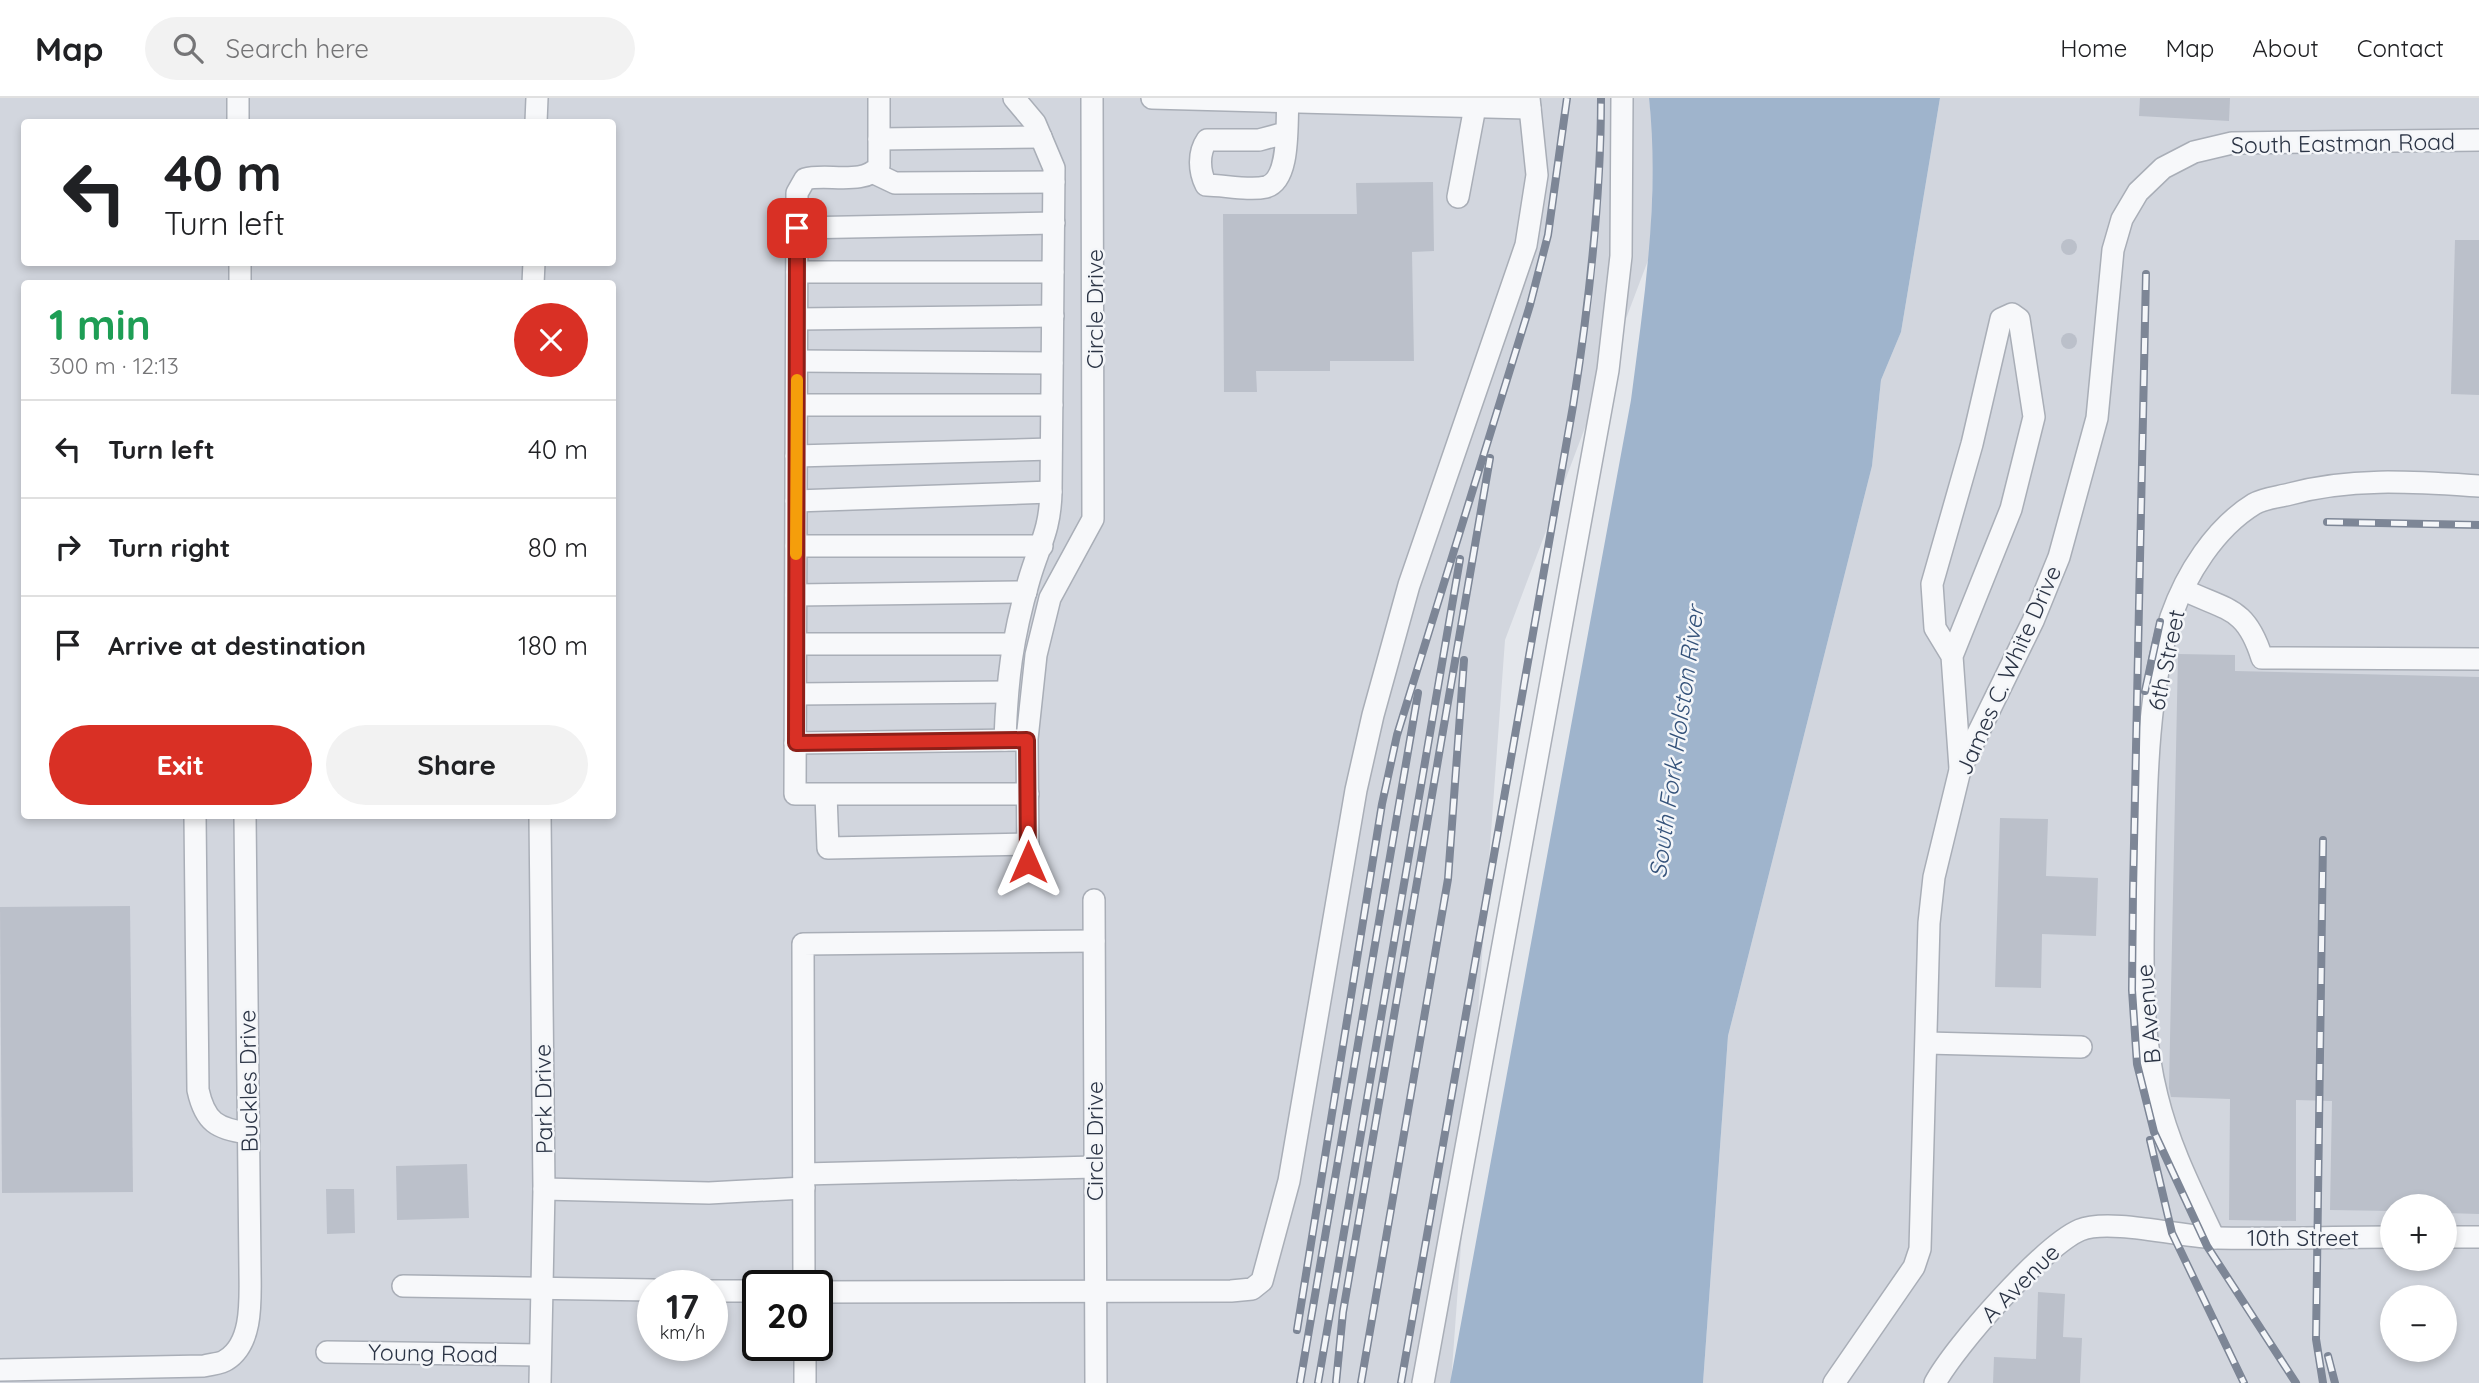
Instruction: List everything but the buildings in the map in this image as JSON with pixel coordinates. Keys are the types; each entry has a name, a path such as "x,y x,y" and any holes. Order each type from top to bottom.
{"street":[{"path":"238,98 239,119"},
{"path":"536,119 537,98"},
{"path":"874,173 879,166 879,98"},
{"path":"1005,740 1013,643 1026,592 1048,531 1051,492 1054,168 1035,123 1013,98"},
{"name":"Circle Drive","path":"1027,740 1036,656 1050,598 1093,519 1092,98"},
{"path":"833,1292 1252,1289 1262,1281 1289,1181 1356,790 1373,715 1409,586 1525,245 1538,175 1529,103 1475,107 1152,98"},
{"path":"1423,1383 1608,370 1621,256 1622,98"},
{"path":"1285,133 1288,102"},
{"path":"1458,198 1475,107"},
{"path":"879,139 1041,137"},
{"name":"South Eastman Road","path":"2138,192 2163,168 2194,152 2232,143 2479,141"},
{"path":"1028,794 795,794 797,193 805,179 874,173 895,183 1054,182"},
{"name":"James C. White Drive","path":"1834,1383 1914,1267 1920,1249 1928,949 1934,877 1960,770 2033,621 2059,557 2097,418 2113,250 2122,219 2138,192"},
{"path":"797,228 1054,223"},
{"path":"797,272 1053,272"},
{"path":"1952,656 1935,628 1931,584 1972,444 2001,319 2012,314 2020,319 2034,417 2011,509 1952,656 1960,770"},
{"path":"797,319 1052,316"},
{"path":"797,361 1052,363"},
{"path":"797,405 1052,405"},
{"path":"796,456 1051,449"},
{"name":"6th Street","path":"2146,778 2160,670 2171,617 2183,590 2224,526 2257,503 2323,485 2352,482 2479,486"},
{"path":"796,501 1051,492"},
{"path":"796,546 1042,546"},
{"path":"2183,590 2243,617 2253,630 2262,658 2479,659"},
{"path":"796,595 1026,592"},
{"path":"796,644 1013,643"},
{"path":"796,694 1007,692"},
{"path":"796,743 1027,740 1028,853 828,848 826,796"},
{"name":"B Avenue","path":"2146,778 2143,994 2147,1045 2170,1141 2214,1238"},
{"path":"195,819 198,1090 202,1110 215,1123 225,1130 248,1133"},
{"name":"Buckles Drive","path":"0,1370 204,1366 226,1360 240,1346 249,1314 245,819"},
{"name":"Park Drive","path":"540,819 544,1189 540,1383"},
{"name":"Circle Drive","path":"1094,900 1096,1383"},
{"path":"804,1270 803,944 1094,941"},
{"path":"1927,1043 2081,1047"},
{"path":"544,1189 709,1193 804,1181 1094,1167"},
{"name":"A Avenue","path":"1935,1383 1962,1344 2009,1291 2062,1240 2082,1229 2104,1226 2214,1238"},
{"name":"10th Street","path":"2214,1238 2380,1237"},
{"path":"2457,1237 2479,1237"},
{"path":"402,1286 637,1290"},
{"name":"Young Road","path":"327,1352 539,1355"},
{"path":"805,1361 805,1383"}],"shaded area":[{"path":"0,98 1649,98 1654,142 1650,255 1505,640 1451,1383 0,1383"},
{"path":"1940,98 2479,98 2479,1383 1703,1383 1728,1036 1872,466 1881,380 1901,332"}],"water":[{"name":"South Fork Holston River","path":"1649,98 1940,98 1901,332 1881,380 1872,466 1728,1036 1703,1383 1450,1383 1631,400 1652,211"}],"railway":[{"path":"1297,1330 1382,804 1397,735 1530,305 1548,235 1567,98"},
{"path":"1401,1383 1573,406 1593,253 1601,98"},
{"path":"2146,274 2133,891 2132,990 2137,1064 2154,1132 2207,1246 2296,1383"},
{"path":"1336,1383 1343,1312 1490,458"},
{"path":"2327,522 2479,525"},
{"path":"1318,1383 1460,559"},
{"path":"2145,691 2160,622"},
{"path":"1361,1383 1448,879 1464,660"},
{"path":"1300,1383 1418,693"},
{"path":"2323,840 2316,1339 2323,1383"},
{"path":"2150,1140 2172,1233 2244,1383"},
{"path":"2328,1356 2335,1383"}],"slow traffic":[{"path":"796,554 797,380"}],"route":[{"path":"797,228 796,743 1027,740 1028,862"}]}
